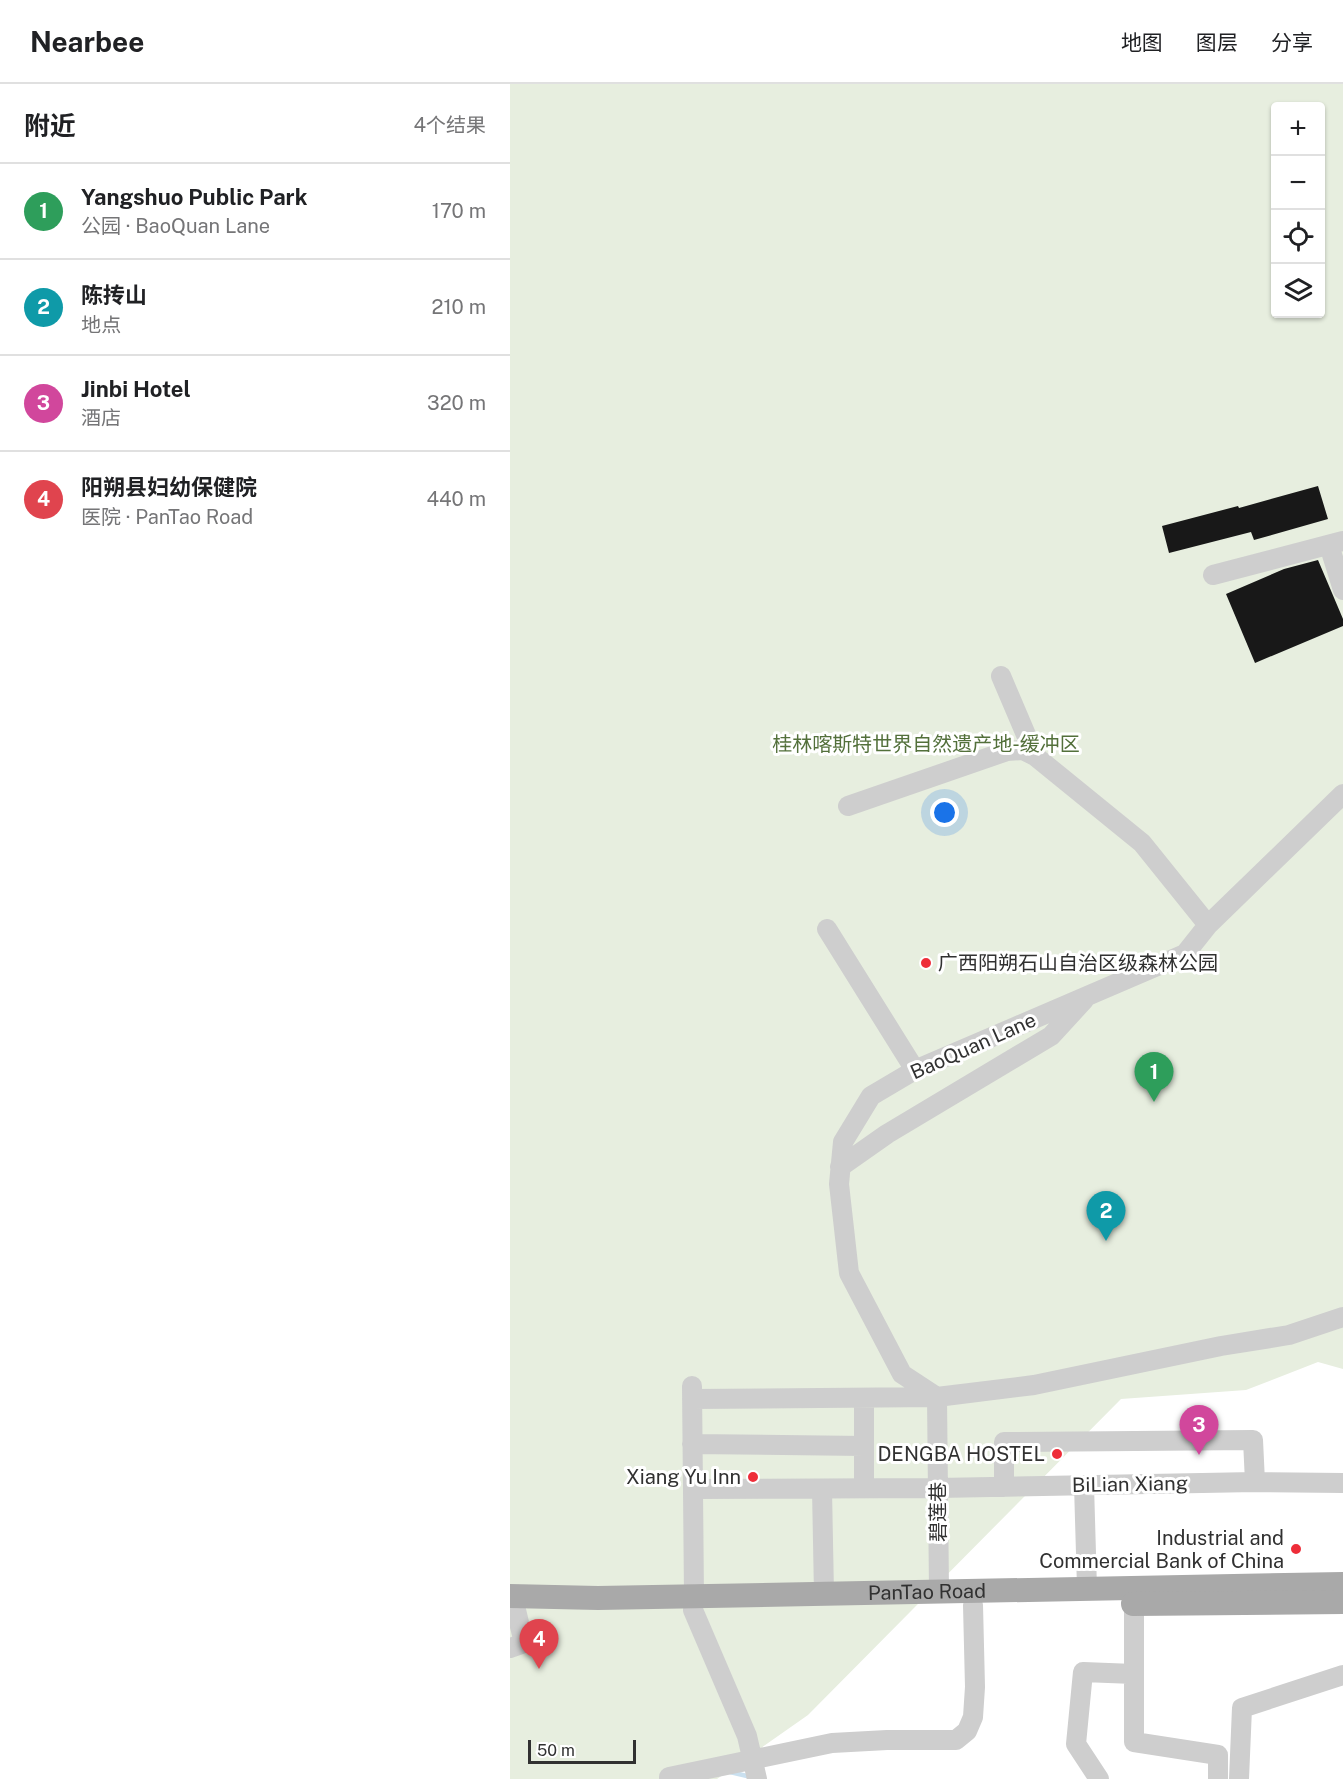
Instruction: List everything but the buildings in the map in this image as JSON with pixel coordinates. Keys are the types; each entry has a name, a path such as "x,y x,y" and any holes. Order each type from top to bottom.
{"main road":[{"name":"PanTao Road","path":"693,1603 824,1594 1343,1584"},
{"name":"PanTao Road","path":"512,1606 598,1598 693,1603 973,1605 1343,1602"}],"street":[{"path":"1213,575 1336,543 1343,590"},
{"path":"1001,676 1035,756"},
{"path":"848,806 1007,751 1023,750 1035,756 1142,843 1208,925"},
{"name":"BaoQuan Lane","path":"937,1397 902,1374 849,1273 838,1184 843,1142 871,1096 915,1070 1185,954 1208,925 1343,794"},
{"path":"827,929 915,1070"},
{"path":"840,1167 887,1134 1051,1036 1088,996"},
{"path":"755,1769 747,1736 693,1603 692,1393 864,1398 937,1397 1034,1385 1221,1346 1289,1335 1343,1317"},
{"name":"碧莲巷","path":"937,1397 939,1591"},
{"path":"864,1398 864,1488"},
{"path":"1004,1487 1004,1442 1253,1440 1255,1482"},
{"path":"692,1444 864,1446"},
{"name":"BiLian Xiang","path":"693,1489 938,1488 1255,1482 1343,1483"},
{"path":"1084,1485 1087,1588"},
{"path":"822,1488 824,1594"},
{"path":"1134,1604 1134,1742 1218,1755 1218,1779"},
{"path":"669,1778 755,1769 832,1743 956,1740 967,1731 973,1717 975,1687 973,1605"},
{"path":"510,1648 524,1643 512,1606"},
{"path":"1099,1779 1076,1744 1083,1672 1134,1674"},
{"path":"1239,1779 1242,1708 1343,1675"}],"green space":[{"name":"桂林喀斯特世界自然遗产地-缓冲区","path":"510,84 1343,84 1343,1369 1318,1362 1246,1390 1121,1399 808,1715 717,1779 510,1779"}],"waterway":[{"path":"730,1772 751,1777"}],"place":[{"name":"广西阳朔石山自治区级森林公园","path":"926,963"},
{"name":"Yangshuo Public Park","path":"1154,1102"},
{"name":"陈抟山","path":"1106,1241"},
{"name":"DENGBA HOSTEL","path":"1057,1454"},
{"name":"Jinbi Hotel","path":"1199,1455"},
{"name":"Xiang Yu Inn","path":"753,1477"},
{"name":"Industrial and Commercial Bank of China","path":"1296,1549"},
{"name":"阳朔县妇幼保健院","path":"539,1669"}]}
